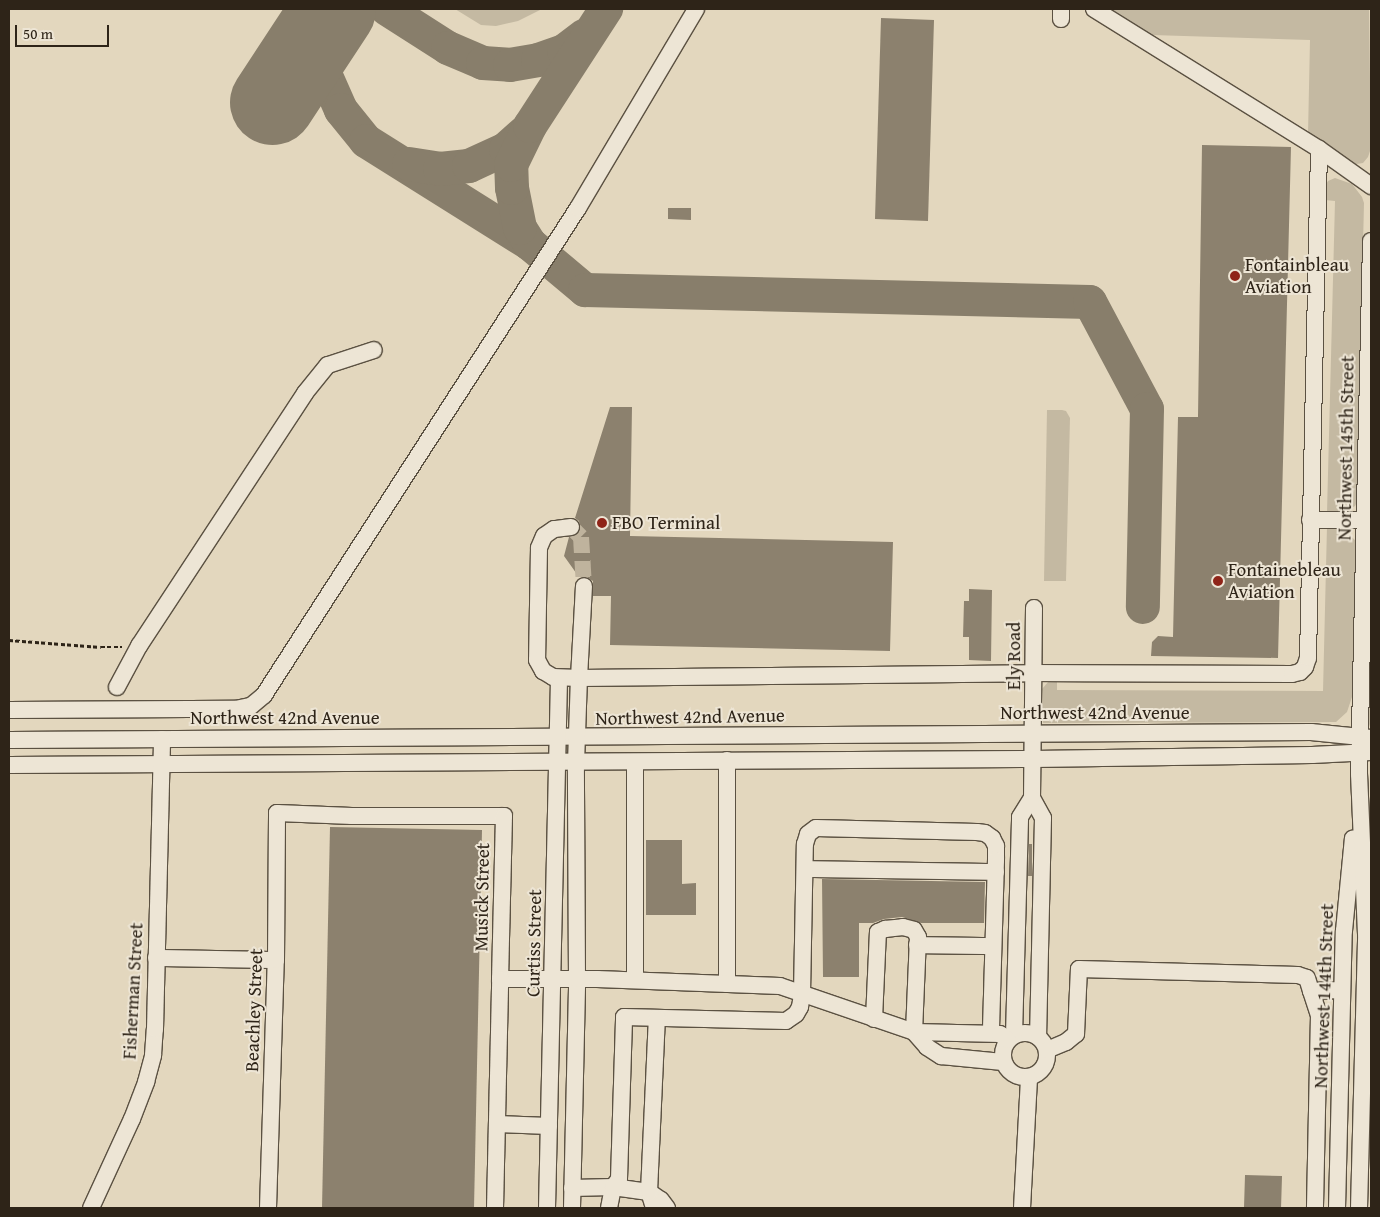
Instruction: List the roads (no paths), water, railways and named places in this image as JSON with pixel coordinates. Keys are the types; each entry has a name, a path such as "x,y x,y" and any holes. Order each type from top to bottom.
{"street":[{"path":"9,710 235,709 251,706 264,695 578,208 696,9"},
{"path":"1094,9 1319,149 1371,186"},
{"path":"571,527 554,529 544,536 539,548 537,660 543,671 553,678 1292,674 1300,672 1305,668 1308,658 1319,149"},
{"name":"Northwest 145th Street","path":"1364,745 1371,242"},
{"path":"117,687 139,646 305,393 328,365 374,350"},
{"path":"1310,520 1368,520"},
{"path":"572,1208 577,979 576,738 584,586"},
{"name":"Ely Road","path":"1032,798 1034,608"},
{"name":"Curtiss Street","path":"547,1208 559,678"},
{"name":"Northwest 42nd Avenue","path":"9,740 1311,732 1364,745"},
{"name":"Fisherman Street","path":"91,1208 132,1120 148,1073 155,1029 162,739"},
{"path":"9,765 576,763 727,760 1312,756 1364,745"},
{"name":"Northwest 144th Street","path":"1337,1208 1344,931 1364,745"},
{"path":"727,760 727,984"},
{"path":"635,762 635,980"},
{"name":"Northwest 144th Street","path":"1359,786 1366,934 1359,1208"},
{"path":"1032,798 1043,818 1041,915 1043,1043 1046,1065 1036,1075 1029,1078 1016,1076 1010,1072 1003,1062 1002,1054 1011,1038 1020,817 1032,798"},
{"name":"Beachley Street","path":"268,1208 276,960 277,813"},
{"name":"Musick Street","path":"277,813 352,816 504,816 500,980"},
{"path":"609,1208 612,1187 619,1179 624,1017 786,1021 796,1014 800,1006 802,994 805,844 808,834 816,828 835,827 985,833 992,838 996,846 996,872 990,1033"},
{"path":"805,869 996,872"},
{"path":"1017,915 1041,915"},
{"path":"874,1019 878,932 885,929 903,927 914,930 918,938 914,1032 927,1047 941,1056 1003,1062"},
{"path":"917,945 993,946"},
{"path":"156,958 276,960"},
{"path":"495,1208 500,980 635,980 780,986 914,1032 990,1033 1011,1038 1026,1032 1043,1043 1066,1042 1076,1034 1079,970 1298,975 1307,978 1319,1015 1315,1208"},
{"path":"1311,991 1342,990"},
{"path":"654,1208 649,1192 657,1018"},
{"path":"1022,1208 1029,1078"},
{"path":"497,1124 549,1126"},
{"path":"1338,1150 1361,1150"},
{"path":"572,1188 612,1187 649,1192 661,1200 667,1208"}],"tunnel":[{"path":"571,527 581,537 584,586"}],"place":[{"name":"Fontainbleau Aviation","path":"1235,276"},
{"name":"FBO Terminal","path":"602,523"},
{"name":"Fontainebleau Aviation","path":"1218,581"}]}
